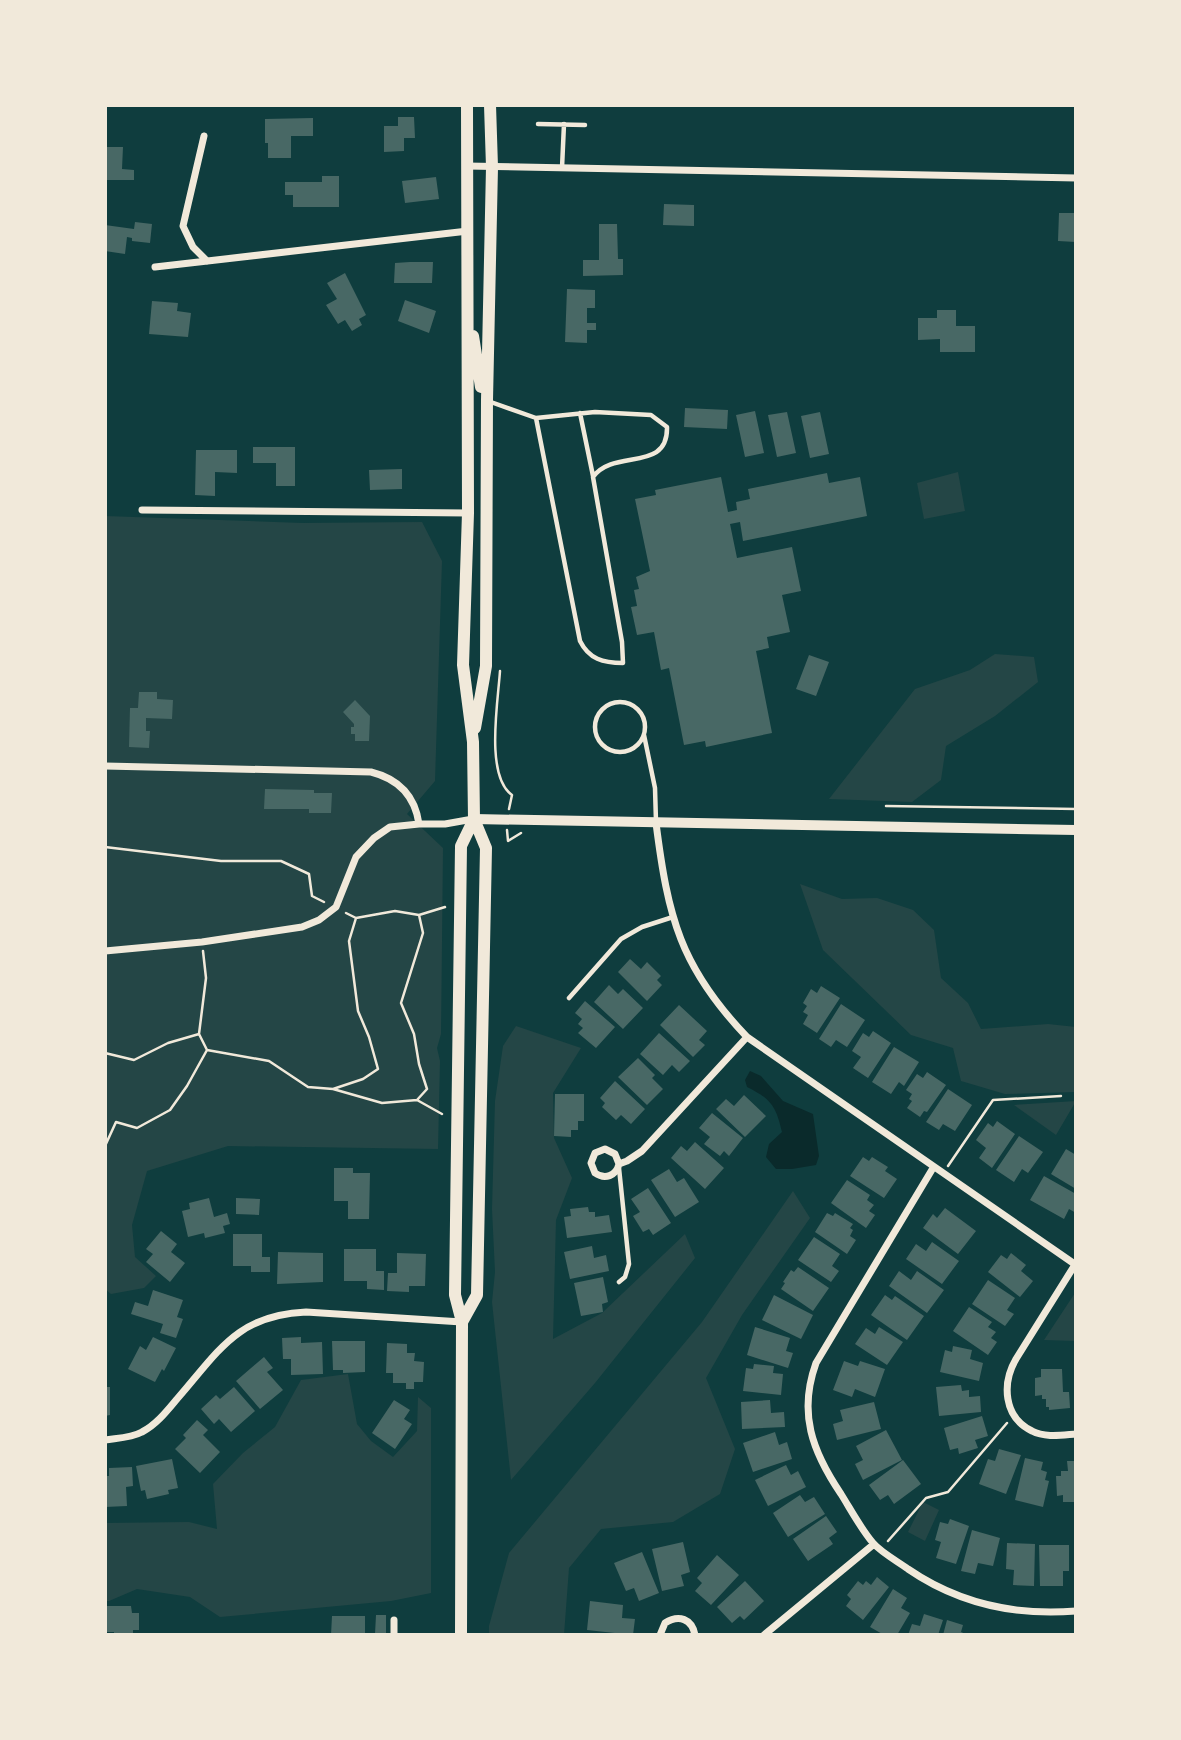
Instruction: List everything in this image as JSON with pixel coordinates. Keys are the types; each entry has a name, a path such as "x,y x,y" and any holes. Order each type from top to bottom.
{"main road":[{"path":"462,1322 477,1296 486,848 474,819 473,742 463,664 468,513 467,105"},
{"path":"473,742 486,666 486,400 492,167 490,105"},
{"path":"468,313 480,382 486,400"},
{"path":"461,1635 462,1322 455,1295 461,846 474,819"},
{"path":"457,1150 479,1152"}],"street":[{"path":"204,136 183,226 193,247 207,261"},
{"path":"467,166 1076,178"},
{"path":"155,267 468,231"},
{"path":"142,510 468,513"},
{"path":"105,766 370,772 392,780 412,798 419,824"},
{"path":"105,951 202,942 302,927 320,920 336,907 356,857 374,838 390,827 445,824 474,819 1076,830"},
{"path":"656,823 662,871 673,917 692,965 705,989 723,1013 747,1037 1076,1265 1008,1373 1007,1399 1013,1415 1033,1433 1076,1434"},
{"path":"619,1164 642,1151 747,1037"},
{"path":"933,1168 816,1363 810,1380 807,1403 808,1424 814,1446 832,1481 877,1546 926,1582 952,1595 986,1606 1019,1612 1076,1611"},
{"path":"105,1440 130,1437 155,1423 230,1338 257,1322 290,1313 306,1312 462,1322"},
{"path":"764,1635 877,1546"},
{"path":"660,1635 665,1623 676,1618 688,1621 695,1635"},
{"path":"394,1620 394,1635"}],"lane":[{"path":"538,124 585,125"},
{"path":"562,168 564,124"},
{"path":"486,400 536,418 580,414 651,415 667,427 666,442 657,454 607,464 593,477"},
{"path":"536,418 580,641 585,651 596,659 622,663 622,642 580,414"},
{"path":"644,735 634,748 617,752 602,746 597,738 595,722 603,708 610,704 626,703 634,706 644,719 644,735 655,788 656,823"},
{"path":"569,998 621,939 642,927 673,917"},
{"path":"619,1164 629,1271 619,1282"}],"path":[{"path":"886,806 1076,809"},
{"path":"105,847 221,861 281,861 309,874 312,896 356,918 395,911 419,915 445,907"},
{"path":"416,1100 427,1089 414,1034 401,1003 423,933 419,915"},
{"path":"333,1089 363,1079 378,1069 358,1011 349,942 356,918"},
{"path":"202,942 206,978 200,1034 207,1050"},
{"path":"105,1054 134,1059 200,1034"},
{"path":"207,1050 269,1061 308,1087 333,1089 382,1103 416,1100 442,1114"},
{"path":"105,1146 116,1122 137,1128 170,1110 207,1050"},
{"path":"943,1174 993,1100 1061,1096"},
{"path":"877,1546 926,1498 948,1492 1013,1415"}],"shaded area":[{"path":"958,472 965,511 924,519 917,483"},
{"path":"105,516 302,523 422,522 442,561 435,781 407,814 443,848 441,1034 437,1048 440,1061 438,1149 228,1146 147,1171 132,1225 135,1257 156,1276 144,1288 111,1294 105,1289"},
{"path":"995,654 1034,657 1038,682 995,716 946,746 941,780 912,802 829,799 915,689 970,670"},
{"path":"800,884 842,899 877,898 913,910 934,930 941,978 968,1003 981,1029 1048,1024 1076,1027 1076,1092 1005,1094 961,1081 953,1048 911,1035 823,950"},
{"path":"516,1026 581,1048 553,1093 554,1138 572,1178 556,1220 553,1339 602,1313 685,1234 695,1258 595,1383 511,1480 492,1302 495,1272 492,1209 495,1101 503,1046"},
{"path":"750,1071 761,1076 783,1101 813,1114 819,1156 816,1165 776,1169 766,1157 769,1144 782,1132 771,1104 762,1095 747,1087 745,1080"},
{"path":"1076,1101 1056,1135 1014,1105"},
{"path":"793,1191 810,1218 742,1315 706,1378 735,1449 720,1494 673,1522 601,1529 569,1568 564,1635 489,1635 489,1626 509,1553 702,1322"},
{"path":"1075,1293 1076,1341 1044,1340"},
{"path":"348,1374 357,1424 371,1441 393,1457 417,1431 418,1397 431,1408 431,1593 391,1601 220,1617 190,1597 137,1589 105,1601 105,1523 189,1522 217,1529 213,1484 243,1453 275,1427 301,1380"},
{"path":"923,1502 939,1510 925,1541 908,1532"}],"building":[{"path":"398,117 414,117 415,138 404,138 404,151 384,152 384,126 398,126"},
{"path":"313,118 313,136 291,136 291,158 268,158 265,119"},
{"path":"105,147 123,147 122,169 134,170 134,180 105,180"},
{"path":"322,176 339,176 339,207 293,207 293,195 285,195 285,182 322,182"},
{"path":"436,177 439,199 405,203 402,181"},
{"path":"664,204 694,205 694,226 663,225"},
{"path":"1059,213 1076,213 1076,242 1058,241"},
{"path":"135,222 152,224 150,243 132,241 132,238 127,237 125,254 105,251 105,225 134,229"},
{"path":"599,224 617,224 618,259 623,259 623,275 583,276 583,260 599,260"},
{"path":"433,262 432,283 394,283 395,263"},
{"path":"345,273 366,315 359,319 362,325 352,331 345,320 338,324 326,305 337,299 327,283"},
{"path":"567,289 595,290 595,308 587,308 587,323 596,323 596,330 587,330 587,343 565,342"},
{"path":"405,300 436,311 429,333 398,321"},
{"path":"152,301 178,303 177,311 191,313 188,337 149,334"},
{"path":"937,310 956,310 956,326 975,326 975,352 940,352 940,339 918,340 918,318 937,318"},
{"path":"685,408 728,410 727,429 684,427"},
{"path":"755,411 764,453 745,457 736,415"},
{"path":"787,412 796,453 777,457 768,415"},
{"path":"820,412 829,454 810,458 801,416"},
{"path":"253,447 295,447 295,486 276,486 276,463 253,463"},
{"path":"196,450 237,450 237,473 215,472 215,496 195,495"},
{"path":"402,469 402,489 370,490 369,470"},
{"path":"827,473 829,483 860,477 867,516 743,541 740,522 730,524 737,558 792,547 801,591 782,595 790,632 767,637 769,648 756,651 772,733 706,747 705,741 684,745 669,668 661,670 654,632 637,635 631,607 637,606 634,590 639,589 636,577 650,571 635,499 656,495 655,490 721,477 728,512 737,510 736,502 750,499 748,489"},
{"path":"809,655 829,662 816,696 796,689"},
{"path":"139,692 157,692 157,699 173,700 172,719 146,718 146,731 150,731 149,748 129,747 130,708 138,708"},
{"path":"355,700 370,716 369,741 355,741 355,734 351,734 354,724 343,712"},
{"path":"265,789 332,793 331,813 309,813 309,809 264,809"},
{"path":"630,959 641,969 647,962 661,976 657,980 662,985 647,1001 618,972"},
{"path":"609,985 618,994 623,989 643,1008 623,1029 594,1002"},
{"path":"821,986 840,998 817,1033 803,1024 808,1015 803,1012 807,1006 803,1003 811,989 817,993"},
{"path":"585,1001 615,1027 596,1048 578,1033 583,1028 578,1024 582,1019 575,1013"},
{"path":"841,1004 865,1020 847,1047 836,1040 831,1047 819,1039"},
{"path":"679,1005 707,1031 699,1040 705,1045 693,1057 660,1025"},
{"path":"873,1031 891,1043 868,1078 853,1068 861,1057 852,1051 863,1033 869,1037"},
{"path":"659,1033 690,1061 679,1072 672,1065 663,1075 640,1054"},
{"path":"894,1047 919,1062 904,1086 899,1082 891,1094 872,1082"},
{"path":"638,1058 655,1075 652,1078 663,1089 647,1105 618,1077"},
{"path":"927,1072 946,1085 927,1112 924,1111 920,1117 907,1108 912,1101 909,1099 912,1094 906,1090 917,1074 923,1078"},
{"path":"615,1081 645,1109 631,1124 621,1115 616,1120 602,1107 605,1103 600,1098"},
{"path":"948,1089 972,1105 955,1131 943,1124 939,1130 926,1122"},
{"path":"555,1094 584,1094 584,1121 578,1121 578,1130 571,1130 571,1137 554,1136"},
{"path":"744,1095 766,1116 745,1137 716,1109 726,1099 734,1106"},
{"path":"712,1113 743,1138 729,1156 724,1151 720,1156 704,1144 710,1137 699,1128"},
{"path":"997,1121 1015,1134 992,1168 979,1158 986,1148 976,1140 988,1123 993,1127"},
{"path":"1019,1136 1043,1152 1028,1173 1022,1169 1014,1182 996,1170"},
{"path":"695,1142 724,1168 705,1189 671,1158 681,1146 687,1151"},
{"path":"1066,1149 1076,1155 1076,1189 1051,1174"},
{"path":"863,1157 869,1161 872,1157 888,1167 885,1171 897,1179 884,1198 850,1176"},
{"path":"334,1168 353,1168 353,1173 370,1173 369,1219 348,1219 348,1201 334,1201"},
{"path":"669,1169 677,1182 684,1178 699,1202 675,1217 651,1180"},
{"path":"1044,1176 1076,1194 1076,1213 1069,1209 1064,1219 1030,1200"},
{"path":"847,1180 870,1195 867,1200 874,1205 869,1211 875,1215 866,1228 831,1203"},
{"path":"648,1188 671,1223 653,1235 649,1229 643,1232 633,1216 640,1212 631,1199"},
{"path":"209,1198 214,1217 227,1213 230,1224 223,1226 225,1233 205,1238 204,1233 188,1237 182,1211 190,1209 189,1203"},
{"path":"236,1198 260,1199 259,1215 236,1214"},
{"path":"588,1207 589,1212 595,1212 595,1217 609,1215 612,1232 567,1238 564,1217 571,1216 570,1209"},
{"path":"945,1208 976,1231 958,1254 923,1228 933,1214 937,1218"},
{"path":"827,1213 833,1216 835,1213 853,1224 850,1236 856,1240 847,1254 815,1232"},
{"path":"161,1231 177,1244 171,1252 185,1263 170,1282 146,1262 153,1254 146,1249"},
{"path":"233,1234 262,1234 262,1257 270,1257 270,1272 251,1272 251,1266 233,1266"},
{"path":"814,1237 840,1254 832,1266 839,1271 831,1282 798,1260"},
{"path":"932,1242 959,1261 942,1284 906,1259 916,1244 926,1251"},
{"path":"592,1246 594,1258 606,1255 609,1271 570,1279 564,1252"},
{"path":"344,1249 376,1249 376,1271 384,1271 384,1290 367,1289 367,1281 344,1281"},
{"path":"278,1252 323,1253 323,1282 277,1284"},
{"path":"397,1253 426,1254 425,1286 409,1286 409,1292 387,1291 388,1273 397,1273"},
{"path":"1011,1253 1026,1265 1021,1271 1033,1281 1020,1297 988,1272 1001,1255 1007,1259"},
{"path":"798,1267 829,1288 813,1311 781,1289 791,1270 794,1272"},
{"path":"899,1271 911,1280 917,1271 944,1290 927,1313 889,1286"},
{"path":"603,1277 608,1302 602,1304 603,1312 581,1316 574,1283"},
{"path":"988,1280 1015,1298 1007,1310 1014,1314 1005,1326 972,1304"},
{"path":"153,1290 183,1300 177,1317 183,1319 176,1338 160,1333 163,1324 131,1314 135,1302 148,1306"},
{"path":"774,1295 813,1315 801,1339 762,1320"},
{"path":"885,1295 892,1300 895,1296 924,1316 907,1340 871,1315"},
{"path":"969,1307 992,1322 988,1327 996,1332 991,1338 997,1342 988,1355 953,1331"},
{"path":"755,1327 790,1338 786,1351 793,1353 788,1368 747,1355"},
{"path":"879,1327 903,1342 887,1365 855,1344 866,1328 875,1334"},
{"path":"153,1337 176,1348 155,1382 128,1369 140,1346 146,1350"},
{"path":"301,1337 301,1343 322,1342 323,1374 291,1375 291,1359 283,1359 282,1338"},
{"path":"332,1341 365,1341 365,1372 343,1373 343,1370 333,1370"},
{"path":"387,1343 407,1344 407,1353 415,1353 414,1361 424,1362 423,1382 414,1382 414,1389 406,1389 406,1383 393,1383 393,1373 386,1373"},
{"path":"953,1346 972,1350 970,1359 983,1363 979,1381 940,1372 945,1350 952,1352"},
{"path":"264,1357 273,1368 267,1372 283,1390 260,1409 236,1381"},
{"path":"844,1361 858,1366 860,1361 885,1369 875,1397 855,1389 852,1397 833,1390"},
{"path":"754,1364 774,1366 773,1373 783,1374 781,1395 743,1391 746,1368 753,1369"},
{"path":"1041,1369 1062,1369 1063,1392 1069,1392 1070,1408 1049,1410 1042,1395 1035,1396 1035,1378 1041,1377"},
{"path":"961,1385 962,1391 969,1390 969,1397 980,1396 981,1412 939,1416 936,1387"},
{"path":"105,1387 110,1387 110,1415 105,1416"},
{"path":"234,1387 255,1411 231,1432 219,1419 214,1424 201,1409 216,1395 220,1399"},
{"path":"394,1400 410,1410 404,1419 412,1424 395,1449 372,1433"},
{"path":"770,1400 771,1413 784,1412 785,1427 742,1429 741,1402"},
{"path":"874,1402 881,1429 837,1440 833,1424 843,1421 840,1410"},
{"path":"982,1416 988,1436 975,1440 978,1448 959,1454 958,1448 950,1450 944,1428"},
{"path":"197,1420 208,1430 203,1435 220,1452 200,1473 175,1449 186,1438 183,1435"},
{"path":"886,1430 902,1460 863,1480 855,1464 863,1460 856,1446"},
{"path":"775,1432 779,1445 787,1442 792,1459 753,1472 743,1443"},
{"path":"999,1449 1021,1455 1006,1494 979,1484 988,1459 995,1461"},
{"path":"1025,1458 1043,1462 1041,1470 1047,1472 1045,1480 1049,1481 1043,1507 1015,1500"},
{"path":"172,1459 178,1488 168,1490 169,1494 147,1499 145,1490 141,1491 136,1466"},
{"path":"903,1460 921,1484 894,1504 888,1495 880,1500 869,1485"},
{"path":"1067,1461 1076,1461 1076,1502 1063,1502 1063,1495 1057,1496 1056,1476 1061,1476 1061,1471 1068,1471"},
{"path":"786,1465 791,1475 798,1471 806,1487 768,1506 755,1480"},
{"path":"132,1467 133,1486 126,1487 127,1506 105,1507 105,1476 109,1476 109,1468"},
{"path":"800,1495 805,1502 814,1497 825,1514 788,1537 773,1513"},
{"path":"826,1516 837,1532 829,1538 833,1544 808,1561 793,1539"},
{"path":"950,1519 969,1526 956,1564 936,1558 941,1542 935,1540 940,1522 948,1524"},
{"path":"972,1530 1000,1538 993,1566 978,1563 975,1574 961,1571"},
{"path":"683,1542 690,1572 681,1575 684,1586 662,1591 652,1549"},
{"path":"1007,1543 1035,1544 1034,1586 1013,1585 1014,1570 1006,1569"},
{"path":"1039,1545 1069,1545 1069,1571 1063,1571 1063,1586 1040,1586"},
{"path":"642,1552 659,1593 639,1601 634,1588 626,1591 614,1563"},
{"path":"717,1555 739,1575 711,1605 695,1591 702,1583 697,1578"},
{"path":"877,1577 889,1587 863,1620 846,1606 851,1599 847,1595 858,1581 863,1585 866,1581 871,1585"},
{"path":"745,1581 764,1601 744,1620 740,1616 732,1623 717,1607"},
{"path":"893,1589 907,1598 901,1608 910,1613 897,1635 884,1635 870,1627"},
{"path":"590,1601 623,1605 622,1618 635,1619 633,1635 587,1630"},
{"path":"106,1606 131,1606 132,1613 139,1613 139,1630 133,1630 133,1635 114,1635 114,1632 107,1632"},
{"path":"924,1614 943,1620 938,1635 908,1635 912,1624 920,1626"},
{"path":"376,1615 386,1615 386,1634 375,1634"},
{"path":"332,1616 365,1616 365,1635 331,1635"},
{"path":"947,1620 963,1625 961,1632 968,1635 943,1635"}]}
